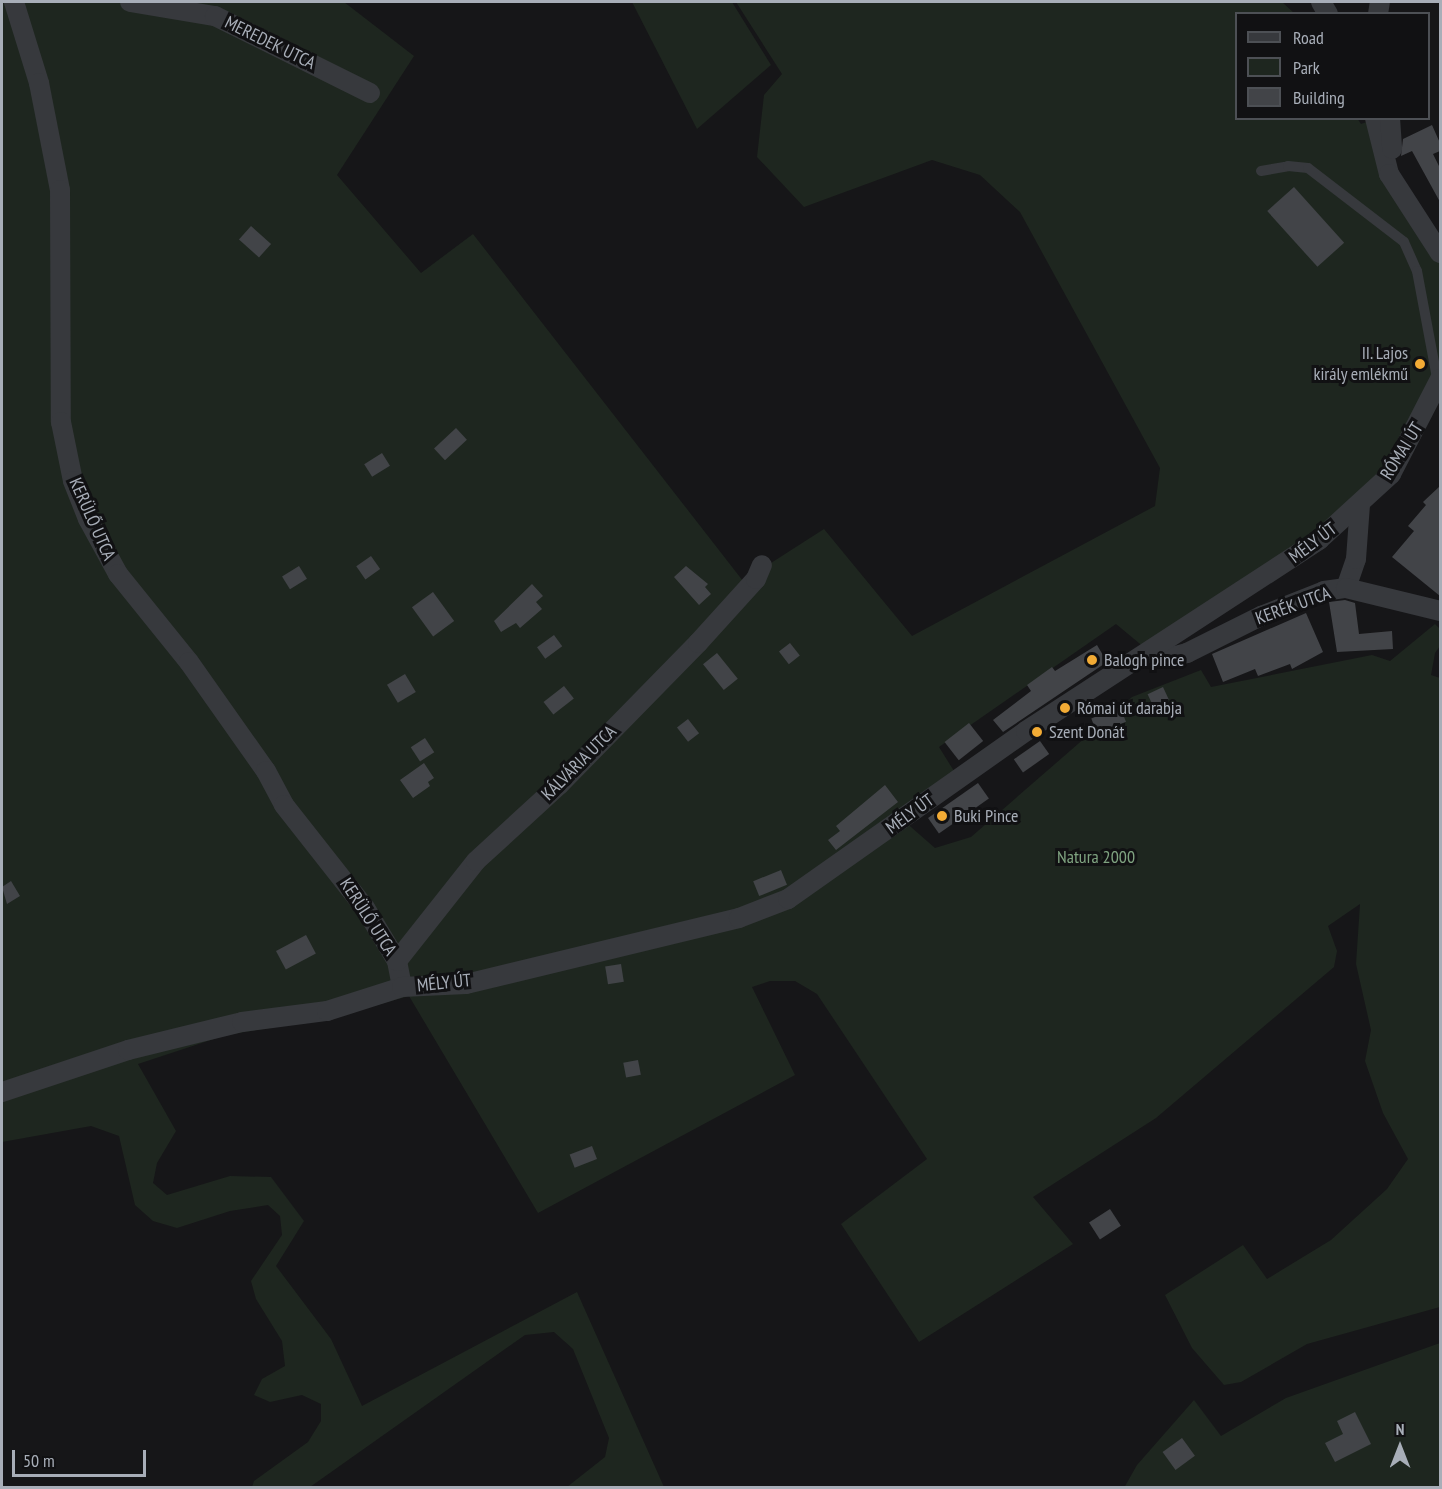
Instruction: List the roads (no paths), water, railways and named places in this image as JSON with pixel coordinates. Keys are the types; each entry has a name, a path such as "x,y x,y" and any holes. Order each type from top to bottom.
{"street":[{"name":"KERÜLŐ UTCA","path":"14,2 39,83 60,190 61,422 73,481 88,519 118,574 189,662 266,771 284,805 349,884 397,961 402,987"},
{"name":"MEREDEK UTCA","path":"130,2 215,16 370,93"},
{"path":"1375,120 1382,155 1392,179 1440,253"},
{"path":"1390,120 1392,179"},
{"name":"RÓMAI ÚT","path":"1360,505 1401,458 1439,381"},
{"path":"1346,588 1356,559 1360,505"},
{"name":"MÉLY ÚT","path":"2,1092 128,1050 242,1022 327,1011 402,987 466,984 763,910 788,899 1026,731 1150,653 1319,540 1360,505"},
{"name":"KÁLVÁRIA UTCA","path":"397,961 476,861 559,785 698,642 756,579 762,565"},
{"name":"KERÉK UTCA","path":"1150,653 1167,658 1187,653 1261,615 1324,591 1346,588 1440,610"}],"lane":[{"path":"1260,171 1288,166 1308,168 1404,242 1417,271 1439,381"}],"place":[{"name":"II. Lajos király emlékmű","path":"1420,364"},
{"name":"Balogh pince","path":"1092,660"},
{"name":"Római út darabja","path":"1065,708"},
{"name":"Szent Donát","path":"1037,732"},
{"name":"Buki Pince","path":"942,816"}],"park label":[{"name":"Natura 2000","path":"1096,857"}]}
